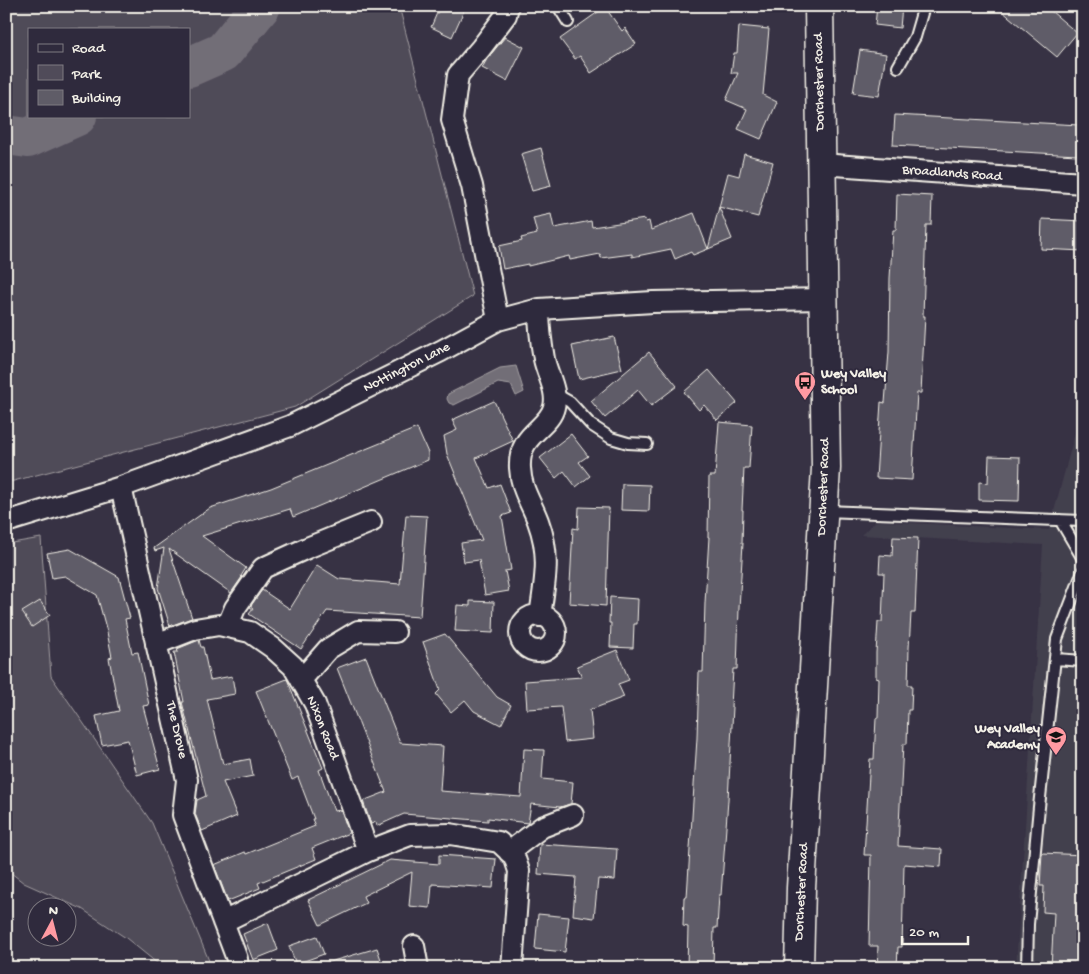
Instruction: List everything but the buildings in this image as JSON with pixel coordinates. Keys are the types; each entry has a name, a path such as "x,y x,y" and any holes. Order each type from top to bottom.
{"main road":[{"name":"Dorchester Road","path":"798,968 826,468 819,6"}],"street":[{"path":"498,320 472,186 452,120 458,75 506,15 508,6"},
{"name":"Broadlands Road","path":"821,164 1083,183"},
{"name":"Nottington Lane","path":"6,522 121,487 290,426 442,351 498,320 539,309 653,302 824,299"},
{"path":"539,309 539,331 544,361 554,393 554,408 547,420 528,438 522,450 520,465 523,491 538,520 547,560 540,616"},
{"name":"The Drove","path":"121,487 187,780 183,815 237,958 238,968"},
{"path":"227,626 235,608 263,568 371,522"},
{"name":"Nixon Road","path":"156,644 195,629 219,625 227,626 250,632 273,648 293,666 315,704 368,851"},
{"path":"301,680 328,649 358,631 395,632"},
{"path":"509,852 542,827 573,815"},
{"path":"223,922 368,851 410,835 450,834 499,842 514,856 519,871 512,968"},
{"path":"414,946 418,968"}],"lane":[{"path":"558,6 568,22"},
{"path":"898,67 915,37 924,6"},
{"path":"554,393 570,402 591,425 611,438 628,443 647,444"},
{"path":"824,511 1083,521"},
{"path":"1060,520 1083,558"},
{"path":"1027,968 1028,924 1038,806 1057,639 1083,571"},
{"path":"1056,659 1083,661"}],"shaded area":[{"path":"516,366 524,392 516,396 511,385 498,383 454,405 449,403 447,399 448,394 500,368"},
{"name":"Wey Valley Academy","path":"1083,403 1083,968 1016,968 1043,545 861,535 876,521 1049,530"}],"green space":[{"path":"6,6 399,6 473,296 295,407 6,483"},
{"path":"41,538 51,676 152,823 212,968 163,968 126,938 78,907 78,896 53,896 24,883 6,869 6,544"}],"waterway":[{"path":"190,67 223,52 261,6"},
{"path":"6,135 28,138 73,118"}],"place":[{"name":"Wey Valley School","path":"805,401"},
{"name":"Wey Valley Academy","path":"1056,756"}]}
